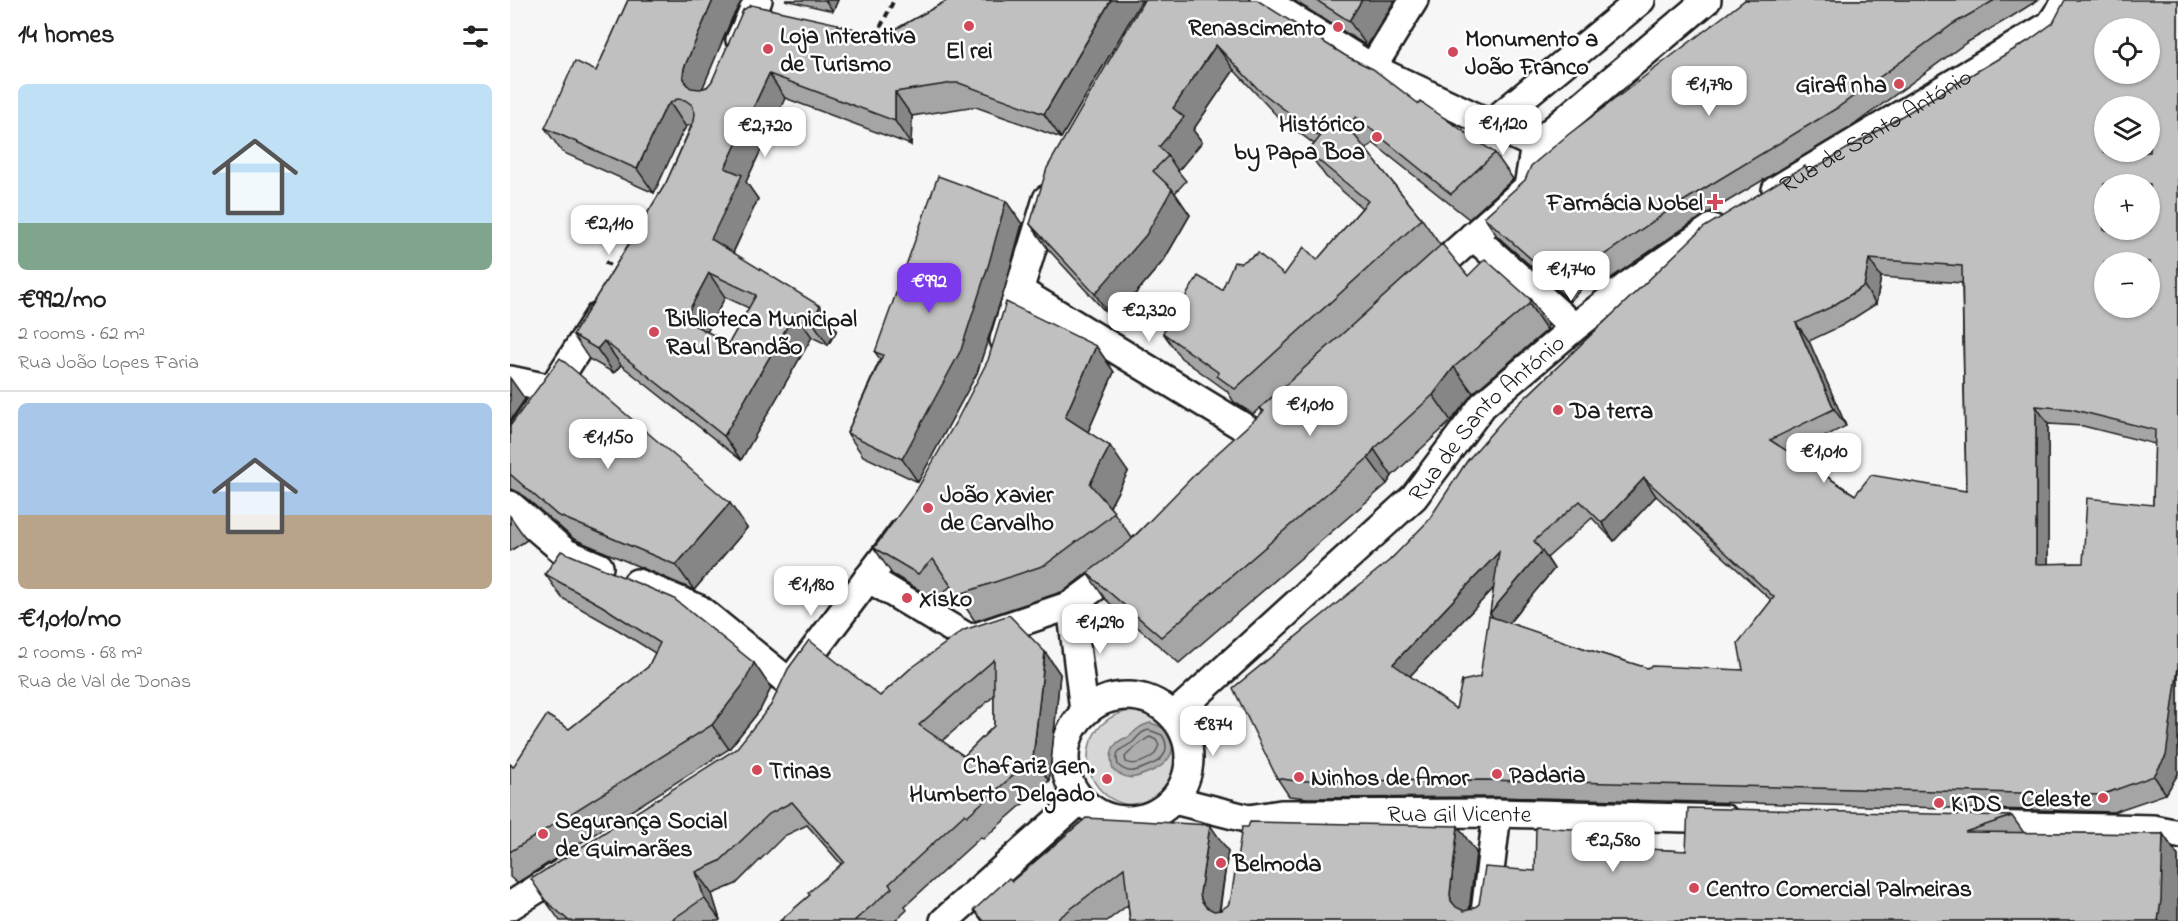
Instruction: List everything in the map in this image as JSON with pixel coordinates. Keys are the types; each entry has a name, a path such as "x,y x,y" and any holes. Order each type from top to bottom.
{"street":[{"path":"1264,0 1372,68 1535,145"},
{"path":"1372,68 1414,0"},
{"path":"1489,125 1641,0"},
{"path":"1403,300 1528,187 1535,145 1707,0"},
{"name":"Rua de Santo António","path":"1174,715 1414,497 1484,405 1575,327 1627,286 1698,237 2050,25 2067,0"},
{"path":"728,67 761,13"},
{"path":"995,368 1020,291 1039,221 1056,178"},
{"path":"1473,236 1564,318"},
{"path":"510,448 552,389 615,268"},
{"path":"1020,291 1256,434"},
{"path":"510,380 552,389"},
{"path":"510,505 566,553 699,609 790,683"},
{"path":"778,709 790,683 921,509"},
{"path":"868,578 970,639 1071,605 1143,549"},
{"path":"1071,605 1084,711"},
{"path":"1131,695 1154,701 1174,715 1186,735 1190,758 1186,780 1174,800 1155,814 1132,820 1107,817 1079,801 1069,784 1064,758 1069,733 1084,711 1106,698 1131,695"},
{"name":"Rua Gil Vicente","path":"1174,800 1249,819 1281,814 1497,813 1751,819"},
{"path":"944,921 1079,801"},
{"path":"1484,921 1497,813"},
{"path":"1245,848 1249,819"},
{"path":"1962,824 2153,829 2178,834"},
{"path":"521,921 510,908 589,856"}],"path":[{"path":"876,36 894,0"}],"shaded area":[{"path":"1135,711 1153,715 1168,725 1178,740 1182,758 1178,776 1168,791 1153,801 1135,805 1117,801 1102,791 1092,776 1088,758 1092,740 1102,725 1117,715"}],"water":[{"path":"1150,723 1167,732 1171,738 1173,746 1167,760 1161,766 1137,777 1124,776 1113,770 1111,757 1117,743"}],"building":[{"path":"628,0 713,0 684,68 683,76 686,84 691,88 700,89 707,87 712,81 743,10 751,5 838,24 838,26 887,32 948,0 1111,0 1044,114 959,83 953,83 895,92 895,121 769,74 725,168 742,175 711,239 820,306 812,321 795,313 724,436 604,341 597,349 573,335 666,183 694,121 695,113 692,105 685,100 677,99 670,103 665,108 637,169 545,128 575,61 596,71","holes":["709,273 756,295 729,343 684,320"]},
{"path":"1144,0 1257,0 1346,56 1373,69 1419,104 1421,102 1495,153 1451,194 1356,117 1347,126 1422,219 1235,389 1217,376 1219,373 1163,333 1198,276 1222,290 1234,262 1241,263 1258,253 1284,275 1304,247 1317,260 1368,201 1308,152 1320,137 1259,90 1216,45 1173,108 1184,117 1159,147 1168,156 1153,171 1172,189 1146,235 1095,294 1030,224 1047,168"},
{"path":"1316,0 1362,0 1349,21"},
{"path":"1745,0 1995,0 1953,24 1837,108 1677,205 1595,261 1583,254 1557,282 1484,217 1525,180 1531,166 1569,134"},
{"path":"2065,0 2178,0 2178,667 2166,756 2154,776 2101,795 1485,780 1295,781 1277,778 1233,688 1390,560 1428,521 1467,461 1509,413 1703,228 1805,166 1808,172 2028,41 2053,23","holes":["1869,259 1962,266 1966,491 1871,475 1855,495 1770,440 1834,409 1796,323 1831,307 1864,286","2036,406 2071,409 2155,430 2153,505 2087,498 2083,563 2036,564","1644,478 1774,597 1738,643 1743,670 1652,666 1647,668 1489,616 1480,677 1462,681 1456,709 1393,664 1499,552 1490,613 1542,551 1534,541 1580,501 1602,523"]},
{"path":"938,176 1006,201 961,350 902,459 847,433 883,355 875,352"},
{"path":"1442,244 1468,276 1485,259 1530,299 1529,304 1454,367 1433,395 1374,449 1368,458 1161,637 1087,573 1129,542 1200,469 1264,411 1260,408"},
{"path":"1006,302 1096,346 1065,417 1110,446 1090,484 1114,512 1045,565 957,595 933,559 918,574 874,548 916,491 958,418 988,360"},
{"path":"560,358 730,503 676,565 557,515 510,474 510,426"},
{"path":"561,551 673,598 754,663 743,685 712,725 510,852 510,764 513,767 547,715 569,729 648,667 660,643 602,606 545,574"},
{"path":"1009,615 1045,652 1033,758 967,816 965,814 889,884 892,888 854,921 780,921 844,862 792,802 769,814 720,861 696,872 704,898 670,921 569,921 545,900 531,879 736,749 771,705 788,669 809,640 880,696 910,669 964,630","holes":["994,660 994,726 964,756 919,725"]},
{"path":"1688,808 2012,816 1965,832 2163,834 2158,921 1130,921 1124,868 1055,921 984,921 974,910 1009,878 1012,881 1086,818 1210,825 1200,893 1201,900 1206,907 1214,911 1221,910 1228,905 1231,898 1242,827 1248,827 1250,822 1458,826 1450,894 1451,901 1464,911 1479,904 1485,867 1535,871 1536,827 1606,831 1606,847 1686,851"}],"place":[{"name":"El rei","path":"969,26"},
{"name":"Renascimento","path":"1338,27"},
{"name":"Loja Interativa de Turismo","path":"768,49"},
{"name":"Monumento a João Franco","path":"1453,52"},
{"name":"Girafinha","path":"1899,84"},
{"name":"Histórico by Papa Boa","path":"1377,137"},
{"name":"Farmácia Nobel","path":"1715,202"},
{"name":"Biblioteca Municipal Raul Brandão","path":"654,332"},
{"name":"Da terra","path":"1558,410"},
{"name":"João Xavier de Carvalho","path":"928,508"},
{"name":"Xisko","path":"907,598"},
{"name":"Trinas","path":"757,770"},
{"name":"Padaria","path":"1497,774"},
{"name":"Ninhos de Amor","path":"1299,777"},
{"name":"Chafariz Gen. Humberto Delgado","path":"1107,779"},
{"name":"Celeste","path":"2103,798"},
{"name":"KIDS","path":"1939,803"},
{"name":"Segurança Social de Guimarães","path":"543,834"},
{"name":"Belmoda","path":"1221,863"},
{"name":"Centro Comercial Palmeiras","path":"1694,888"}]}
